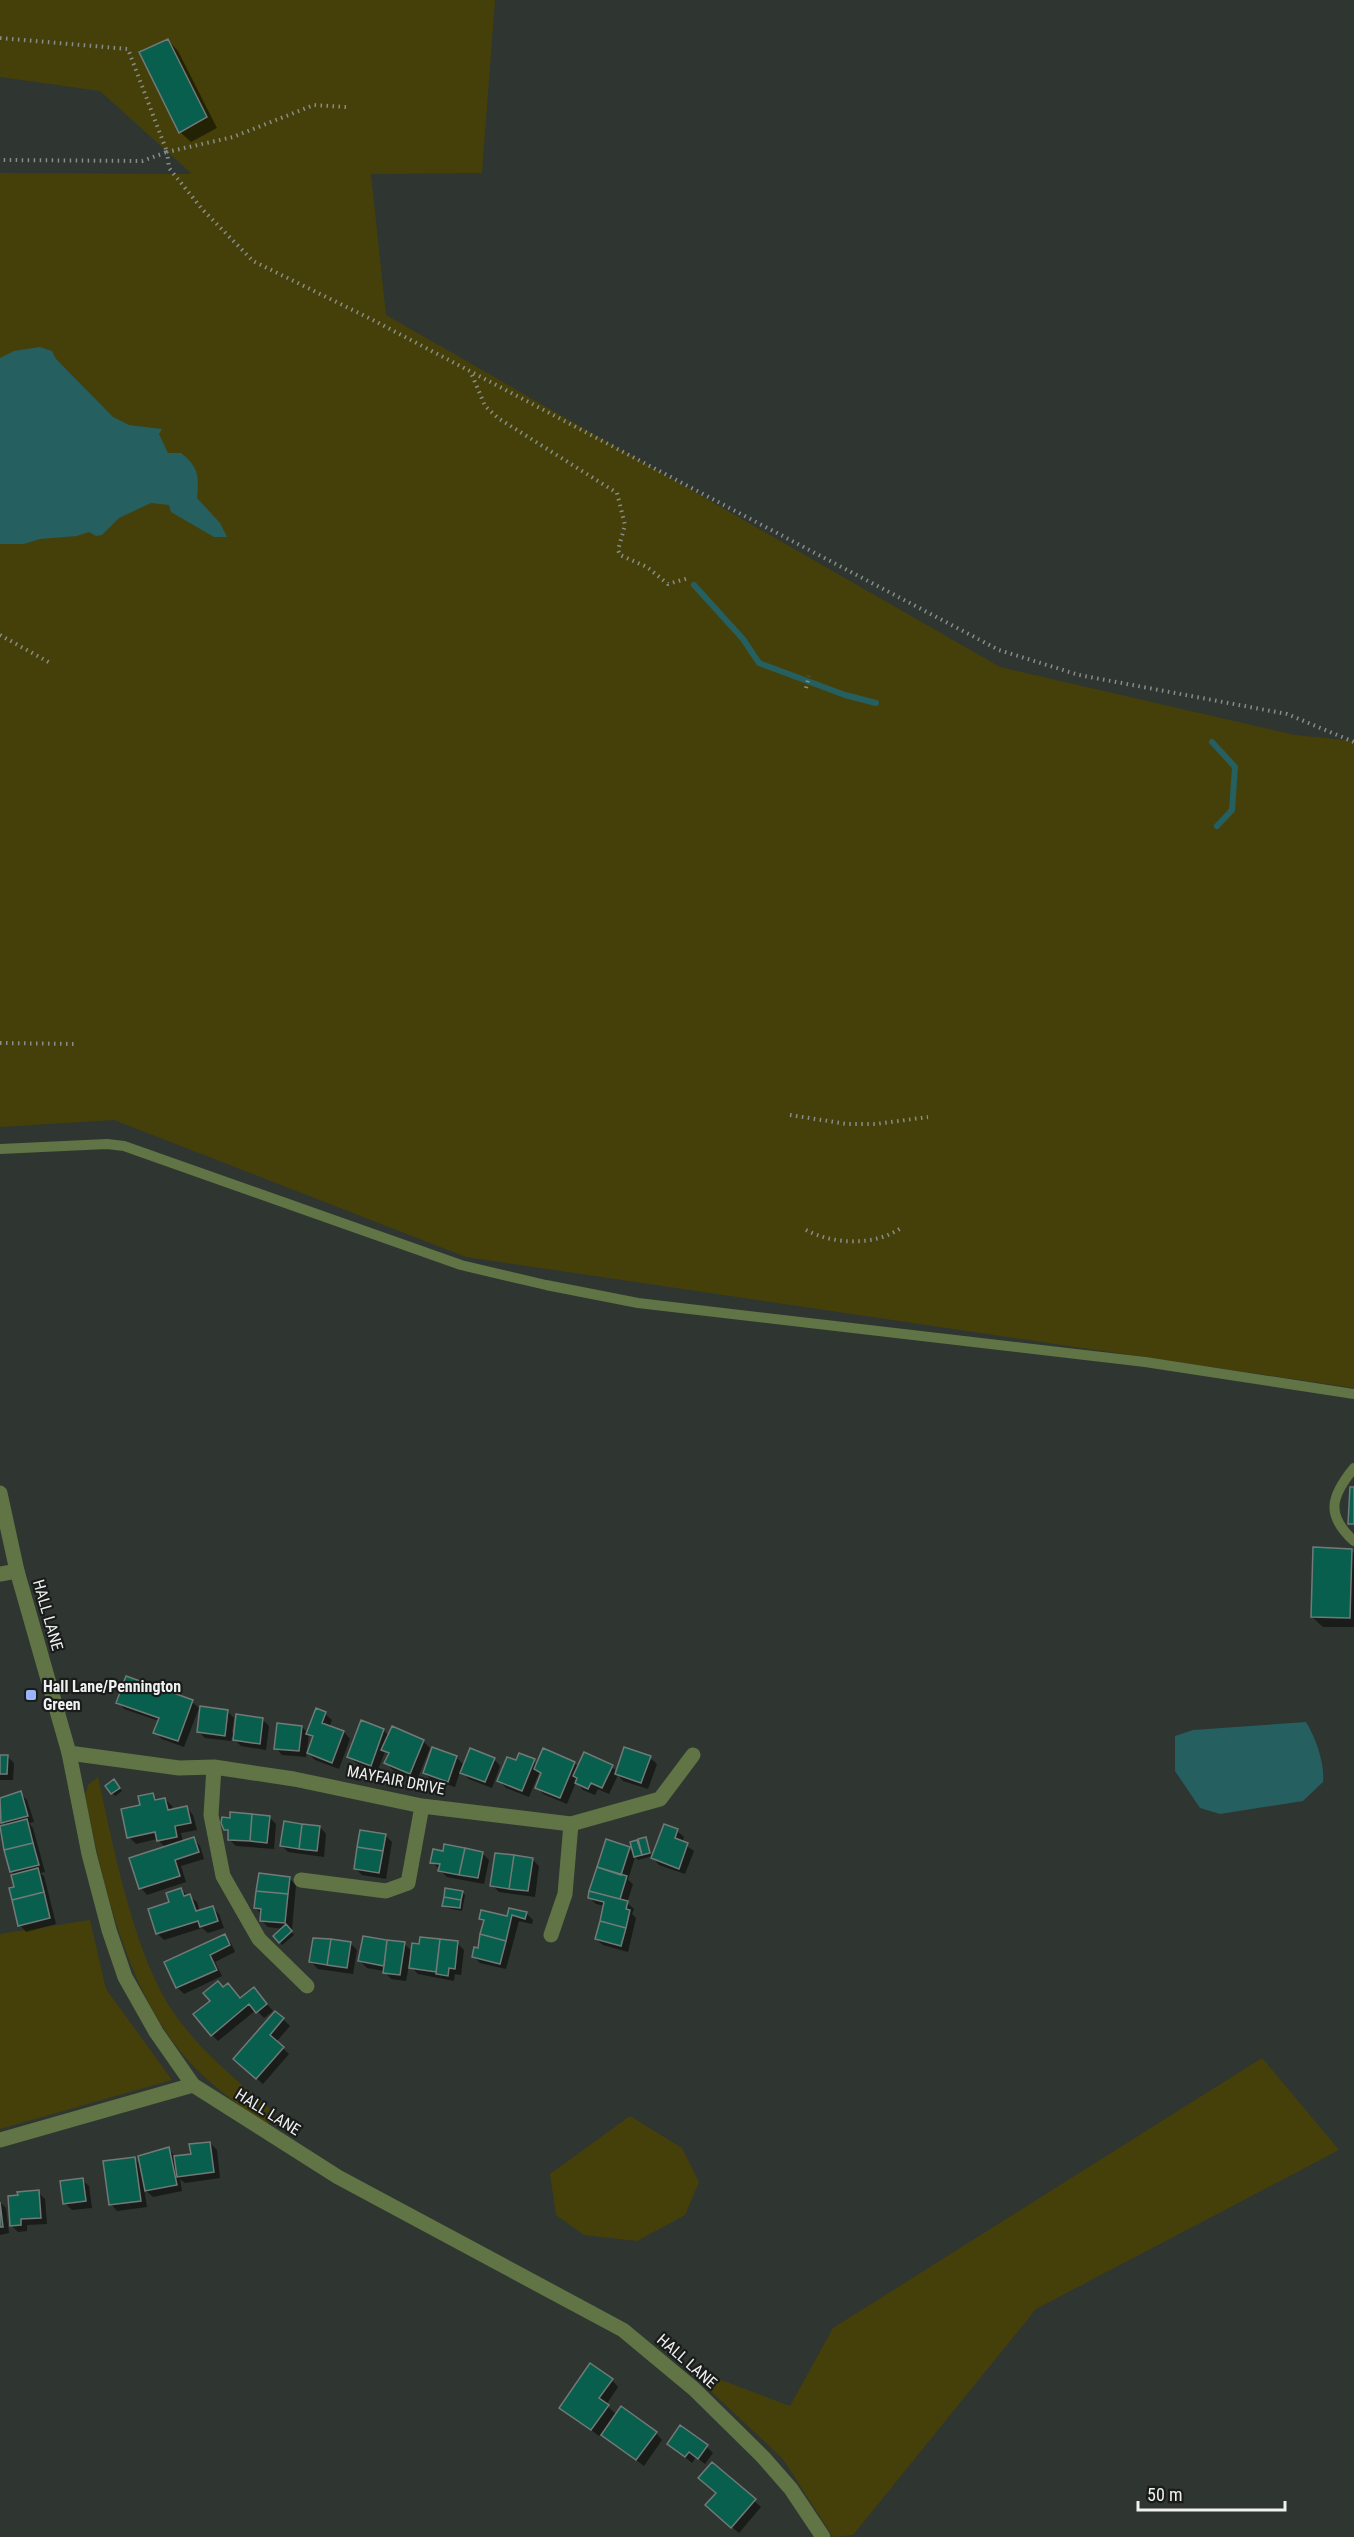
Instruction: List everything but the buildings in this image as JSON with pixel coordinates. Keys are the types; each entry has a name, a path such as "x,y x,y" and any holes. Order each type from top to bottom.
{"street":[{"name":"HALL LANE","path":"0,1493 17,1571 69,1754 89,1854 109,1930 125,1977 156,2032 193,2085 338,2177 623,2330 694,2389 763,2457 791,2489 823,2537"},
{"path":"0,1574 17,1571"},
{"name":"MAYFAIR DRIVE","path":"69,1754 179,1768 214,1767 294,1779 422,1806 571,1824 660,1798 693,1755"},
{"path":"214,1767 211,1815 224,1876 259,1938 307,1986"},
{"path":"301,1880 386,1892 408,1883 422,1806"},
{"path":"550,1935 564,1894 571,1824"},
{"path":"0,2140 193,2085"}],"lane":[{"path":"0,1149 107,1144 124,1146 461,1265 638,1303 1145,1362 1354,1394"},
{"path":"1354,1468 1342,1482 1335,1498 1334,1508 1338,1524 1354,1541"}],"path":[{"path":"0,38 128,49 167,152 169,168 202,209 253,261 371,319 999,650 1079,675 1287,714 1354,742"},
{"path":"0,160 142,161 167,152 233,137 314,105 346,107"},
{"path":"472,375 485,406 498,418 617,493 625,525 618,550 620,555 647,567 668,584 689,578"},
{"path":"0,635 52,664"},
{"path":"806,688 809,676"},
{"path":"0,1043 77,1044"},
{"path":"790,1115 847,1124 928,1118"},
{"path":"806,1230 841,1240 873,1241 901,1228"}],"shaded area":[{"path":"0,0 495,0 482,173 371,174 386,315 1000,667 1295,735 1354,741 1354,1388 466,1257 114,1120 0,1127 0,173 192,174 100,91 0,77"},
{"path":"98,1777 127,1901 148,1964 161,1992 176,2016 198,2043 222,2068 275,2113 267,2126 221,2091 189,2062 161,2024 144,1994 118,1929 99,1862 85,1795 88,1785"},
{"path":"90,1920 106,1989 172,2080 0,2129 0,1934"},
{"path":"1262,2058 1339,2150 1036,2309 853,2535 833,2537 783,2459 699,2380 708,2375 790,2406 833,2328"},
{"path":"630,2116 682,2148 699,2182 685,2215 637,2241 584,2235 556,2215 550,2174"}],"water":[{"path":"40,347 52,351 56,359 113,417 129,425 162,429 159,434 168,453 181,453 191,463 198,478 197,498 220,523 227,537 214,537 171,512 169,505 151,503 119,518 102,535 96,536 89,532 77,536 40,539 24,544 0,544 0,358 14,351"},
{"path":"1306,1722 1319,1751 1323,1767 1323,1782 1303,1801 1220,1814 1200,1808 1175,1771 1175,1736 1193,1730"}],"waterway":[{"path":"694,585 743,639 759,663 845,695 876,703"},
{"path":"1212,742 1235,767 1232,810 1217,826"}],"place":[{"name":"Hall Lane/Pennington Green","path":"31,1695"}]}
